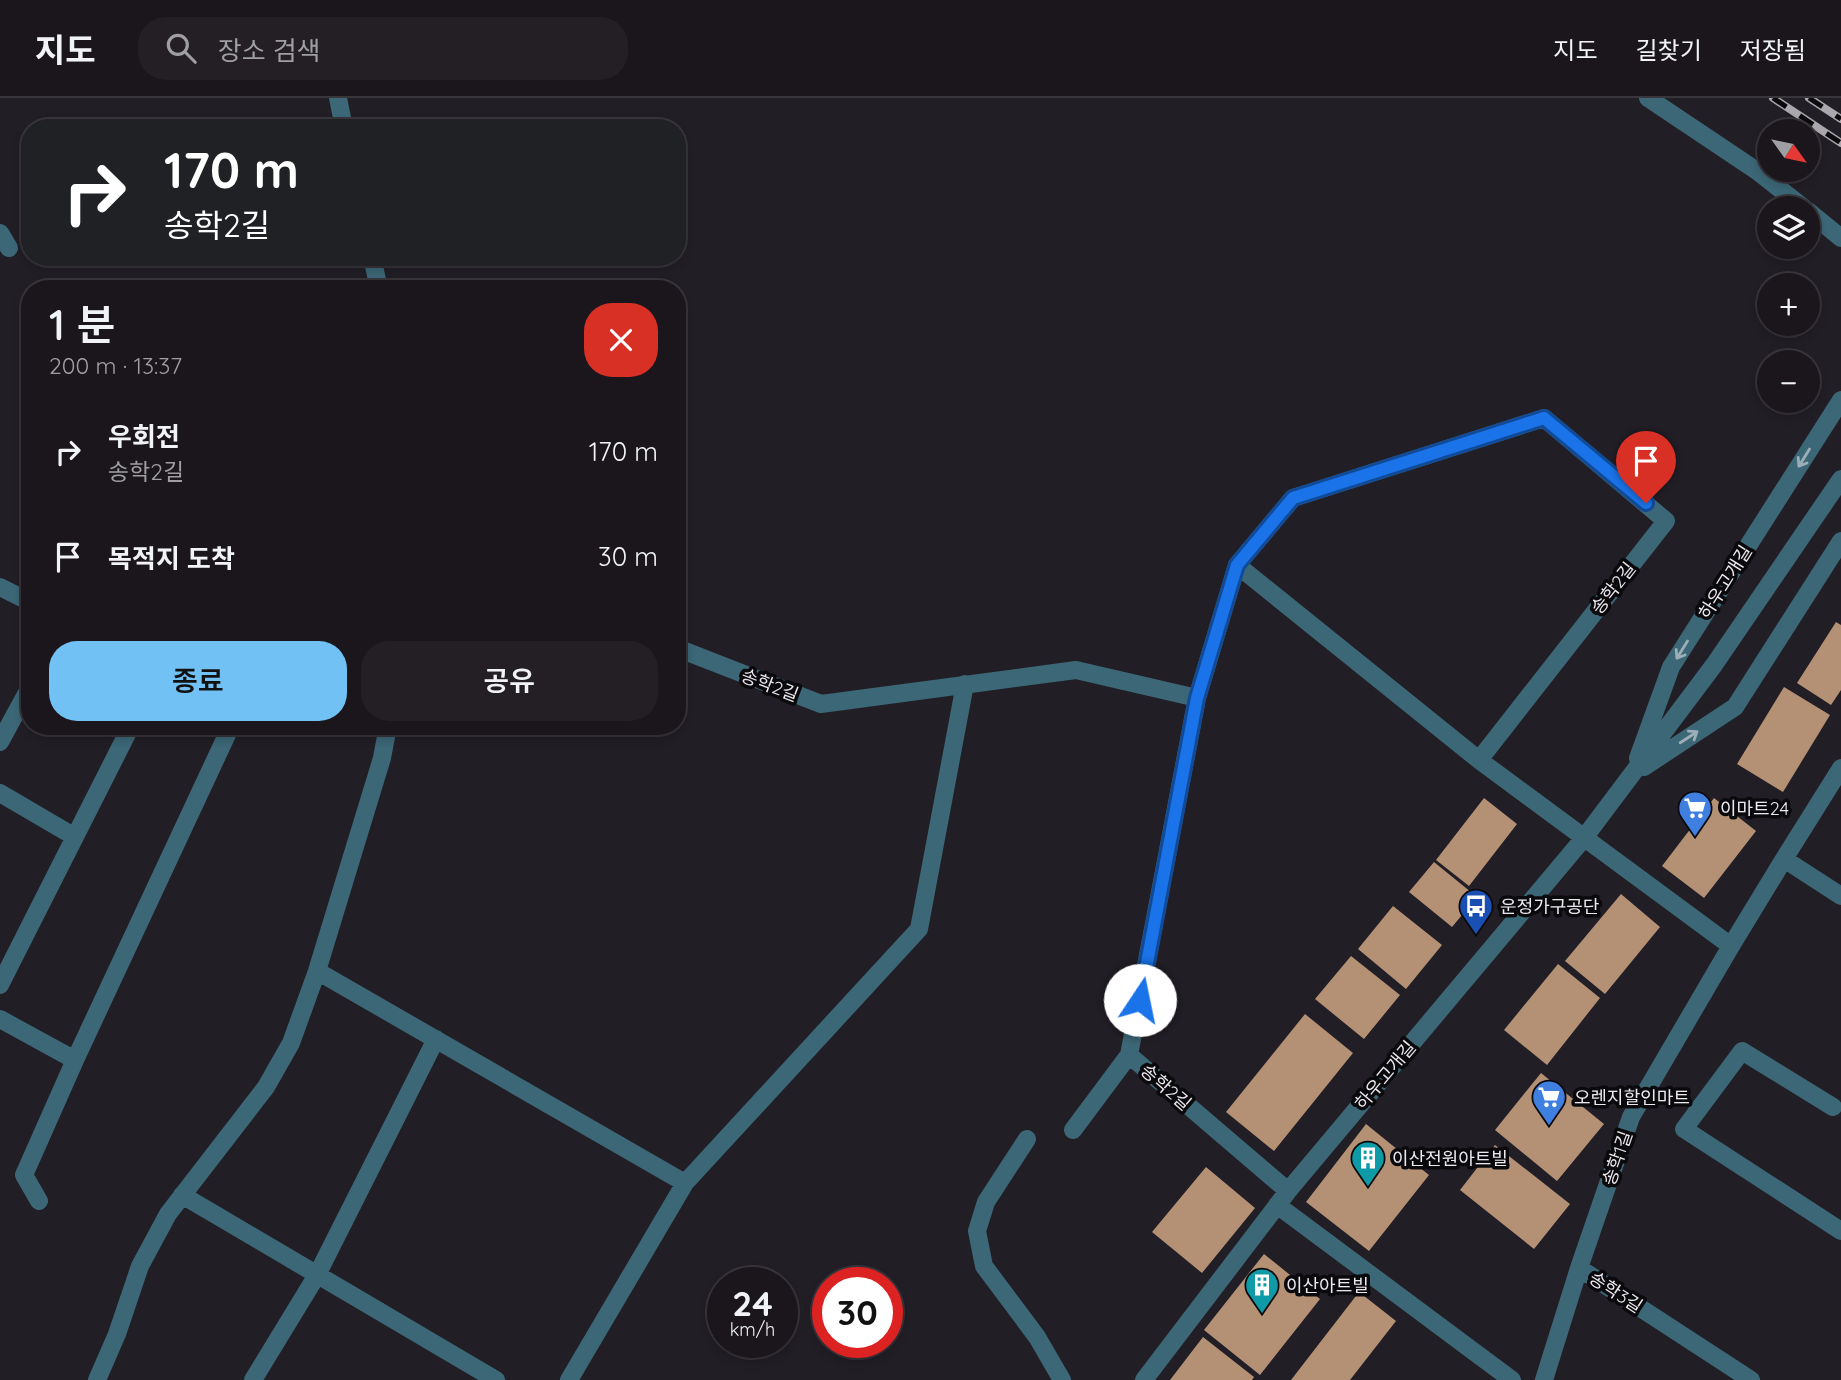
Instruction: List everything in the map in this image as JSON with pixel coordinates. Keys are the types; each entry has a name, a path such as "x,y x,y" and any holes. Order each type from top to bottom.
{"street":[{"path":"338,98 342,119"},
{"path":"1648,98 1757,171 1788,196"},
{"path":"1820,221 1841,238"},
{"name":"하우고개길","path":"1632,775 1671,667 1841,400"},
{"name":"송학2길","path":"1282,1198 1129,1055 1197,698 1237,565 1293,498 1544,418 1666,521 1479,760"},
{"name":"하우고개길","path":"1144,1380 1282,1198 1584,838 1714,665 1841,479"},
{"name":"하우고개길","path":"1632,775 1735,707 1841,541"},
{"path":"1237,565 1479,760 1731,946"},
{"path":"0,587 21,598"},
{"name":"송학2길","path":"686,652 821,704 1076,670 1197,698"},
{"path":"569,1380 685,1183 919,929 965,684"},
{"path":"0,742 7,713 21,697"},
{"path":"0,985 126,735"},
{"path":"40,1202 24,1175 227,735"},
{"path":"97,1380 117,1334 140,1266 168,1214 266,1087 290,1044 317,971 382,758 386,735"},
{"name":"송학1길","path":"1579,1268 1631,1117 1731,946 1841,768"},
{"path":"0,793 75,837"},
{"path":"1784,859 1841,896"},
{"path":"317,971 685,1183"},
{"path":"0,1018 75,1060"},
{"path":"253,1380 317,1275 436,1040"},
{"path":"1833,1107 1742,1051 1684,1129 1841,1231"},
{"path":"1073,1130 1129,1055"},
{"path":"1027,1139 986,1202 977,1231 984,1266 1037,1337 1062,1380"},
{"path":"182,1195 496,1380"},
{"path":"1282,1198 1512,1380"},
{"name":"송학3길","path":"1544,1380 1579,1268 1751,1380"}],"building":[{"path":"1836,622 1841,625 1841,690 1831,705 1797,683"},
{"path":"1784,687 1830,715 1783,792 1737,764"},
{"path":"1484,798 1517,824 1469,886 1436,860"},
{"path":"1714,798 1756,831 1704,898 1662,866"},
{"path":"1434,862 1477,897 1452,927 1409,892"},
{"path":"1621,894 1660,927 1605,994 1565,961"},
{"path":"1393,906 1442,945 1406,989 1358,949"},
{"path":"1351,956 1400,995 1364,1039 1315,999"},
{"path":"1558,964 1600,998 1547,1065 1504,1030"},
{"path":"1305,1014 1353,1053 1274,1151 1226,1112"},
{"name":"오렌지할인마트","path":"1541,1073 1604,1124 1557,1181 1495,1130"},
{"name":"이산전원아트빌","path":"1366,1124 1429,1175 1369,1251 1306,1202"},
{"path":"1495,1145 1570,1204 1534,1249 1460,1190"},
{"path":"1206,1167 1255,1208 1202,1273 1152,1232"},
{"name":"이산아트빌","path":"1264,1254 1320,1299 1260,1375 1204,1330"},
{"path":"1359,1292 1396,1321 1350,1380 1291,1380"},
{"path":"1203,1337 1254,1377 1252,1380 1170,1380"}],"railway":[{"path":"1773,98 1841,143"},
{"path":"1809,98 1841,119"}],"place":[{"name":"이마트24","path":"1695,838"},
{"name":"운정가구공단","path":"1476,936"},
{"name":"오렌지할인마트","path":"1549,1127"},
{"name":"이산전원아트빌","path":"1368,1188"},
{"name":"이산아트빌","path":"1262,1315"}],"route":[{"path":"1140,1000 1197,698 1237,565 1293,498 1544,418 1646,503"}]}
